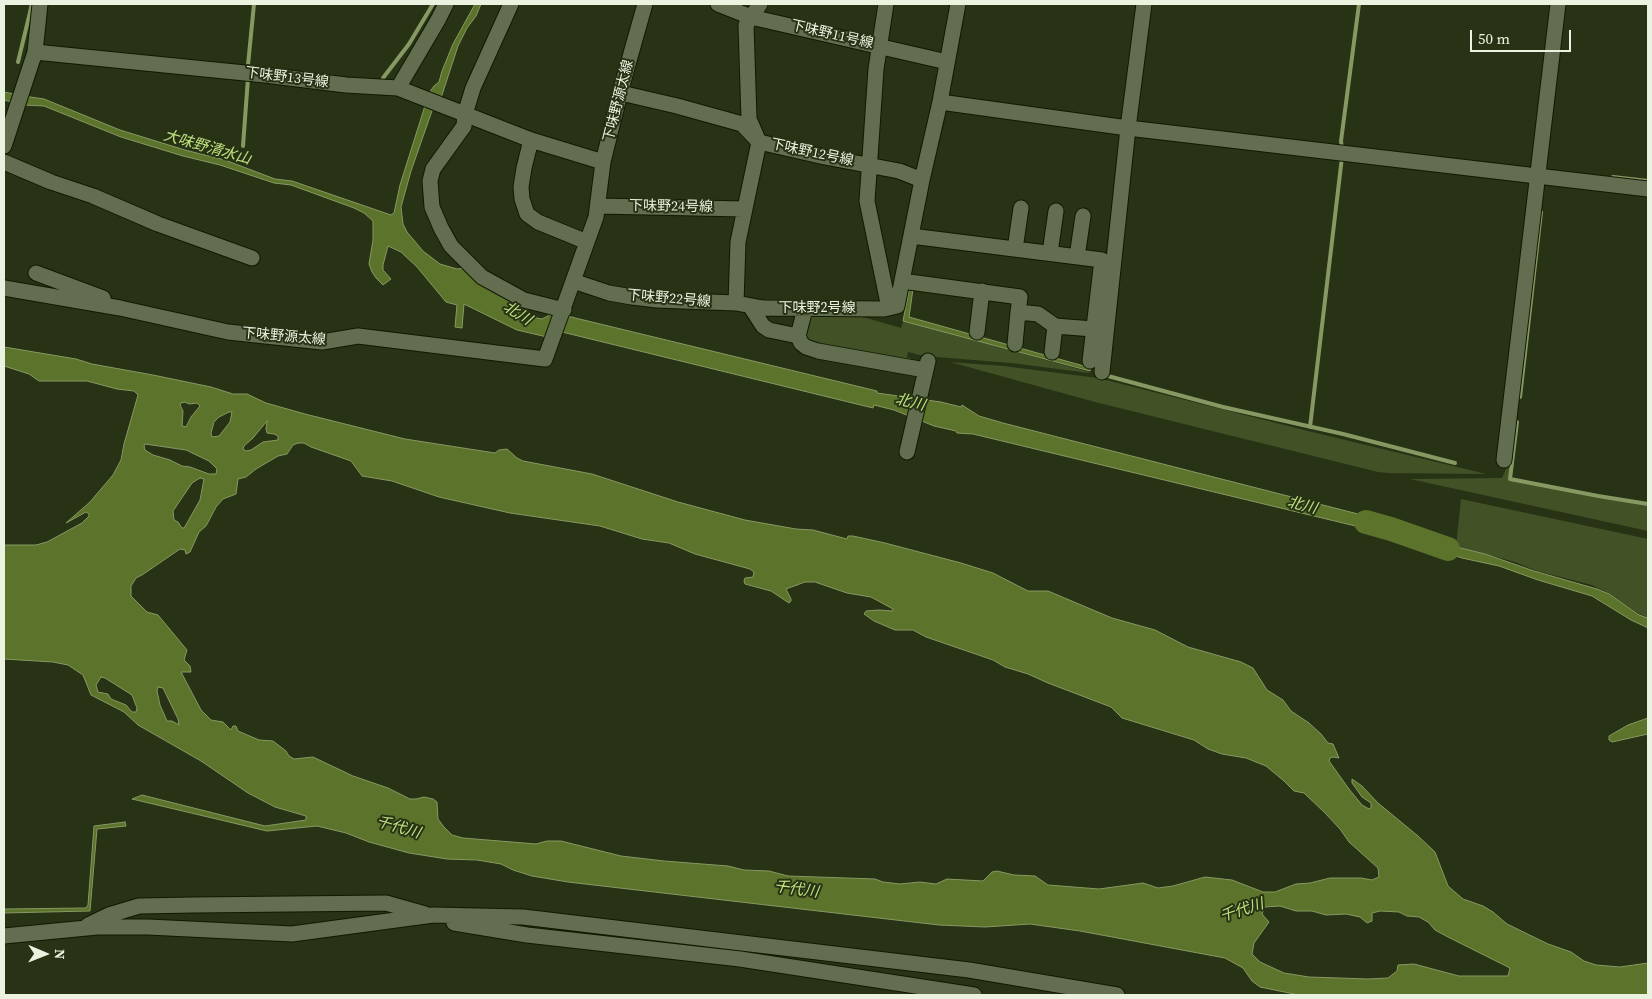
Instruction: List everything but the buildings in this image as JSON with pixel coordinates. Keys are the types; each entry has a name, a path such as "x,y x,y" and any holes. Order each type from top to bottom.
{"street":[{"path":"4,146 35,52 40,4"},
{"path":"398,88 446,4"},
{"path":"511,4 473,88 465,114 464,126 433,168 430,181 432,207 451,246 482,277 524,300 563,312"},
{"name":"下味野源太線","path":"4,288 115,307 228,332 322,342 358,336 545,359 596,216 603,162 645,4"},
{"name":"下味野11号線","path":"718,4 751,17 947,62"},
{"path":"760,4 746,25 749,119 759,142 738,242 743,304 762,326 769,330 798,336"},
{"path":"886,4 881,47 876,69 867,201 889,308 898,306 958,4"},
{"path":"1102,372 1128,128 1144,4"},
{"path":"1504,460 1536,176 1558,4"},
{"name":"下味野13号線","path":"35,52 346,85 398,88 531,140 603,162"},
{"name":"下味野12号線","path":"621,93 742,124 759,142 899,172 922,180"},
{"path":"940,102 1128,128 1648,189"},
{"path":"531,140 521,187 522,199 527,214 538,222 587,242"},
{"path":"4,162 51,182 93,196 158,224 252,258"},
{"name":"下味野24号線","path":"598,206 745,209"},
{"path":"1016,249 1021,208"},
{"path":"1050,253 1056,211"},
{"path":"1077,256 1083,216"},
{"path":"911,236 1102,260 1090,361"},
{"path":"36,273 106,299 115,307"},
{"name":"下味野22号線","path":"573,281 609,293 632,298 743,304"},
{"path":"902,281 1020,297 1015,344"},
{"path":"976,332 982,292"},
{"name":"下味野2号線","path":"743,304 763,308 889,308"},
{"path":"805,309 798,336 801,343 806,347 818,351 927,366 907,452"},
{"path":"1018,312 1038,314 1055,326 1093,328"},
{"path":"1052,352 1055,326"},
{"path":"85,928 91,923 109,915 139,906 386,903 445,922 527,935 740,958 974,995"},
{"path":"4,936 85,928 157,927 292,934 428,916 533,918 969,970 1117,995"}],"shaded area":[{"path":"856,315 901,328 903,322 908,322 1089,373 1011,363 924,356 908,352 907,357 914,360 915,363 808,346 802,329 805,316"},
{"path":"950,362 1003,366 1098,378 1486,474 1378,472 1095,402"},
{"path":"1508,468 1510,468 1509,480 1597,498 1648,505 1648,531 1410,479 1502,478"},
{"path":"1461,499 1648,539 1648,617 1639,614 1592,585 1537,571 1515,562 1456,546"}],"water":[{"path":"475,4 481,4 458,46 440,101 433,108 411,171 401,207 403,224 407,232 423,251 440,264 457,269 466,268 519,303 521,308 537,318 542,319 548,316 549,313 567,316 877,391 877,393 941,402 961,407 962,405 979,416 1003,423 1397,524 1397,536 973,434 957,433 956,431 934,426 894,410 874,405 873,408 562,332 547,337 517,330 464,304 462,328 455,327 457,305 446,302 417,267 401,252 388,246 383,270 391,279 383,285 376,278 369,264 373,240 373,221 364,213 291,185 274,183 220,165 121,137 44,106 24,105 4,100 4,92 44,99 120,130 225,160 275,179 292,181 391,215 394,213 400,185 429,93 439,82 453,44"},
{"path":"910,285 913,289 909,317 1091,368 1090,371 903,321"},
{"name":"千代川","path":"4,347 76,359 92,364 211,387 233,394 247,394 266,403 405,439 495,453 499,450 507,449 523,461 592,474 678,502 745,520 813,530 847,539 848,536 853,536 961,563 993,573 1028,591 1048,591 1112,618 1155,630 1188,647 1241,662 1253,668 1267,690 1283,700 1291,711 1309,723 1328,743 1333,744 1339,758 1333,757 1329,761 1362,805 1369,809 1371,808 1371,803 1362,797 1352,783 1352,779 1435,852 1448,886 1463,899 1483,906 1507,924 1548,944 1571,952 1584,961 1596,965 1620,967 1648,963 1648,995 1299,995 1260,987 1252,981 1243,968 1225,958 1080,931 1030,924 985,927 939,925 568,882 532,876 501,864 409,853 317,826 267,831 132,799 142,795 265,826 306,820 306,816 275,807 248,793 201,761 138,725 124,712 91,695 83,675 68,665 53,662 4,659 4,545 36,545 47,542 82,523 89,516 86,512 66,523 90,502 113,475 121,460 138,395 134,391 117,389 87,381 39,381 29,374 4,366","holes":["185,402 189,404 197,403 200,406 186,427 182,426 183,411 180,405","232,412 230,422 219,436 212,437 211,433 214,422 219,417","267,421 267,433 278,436 278,440 263,442 251,450 246,451 243,449","304,443 351,461 362,476 392,481 439,497 510,513 600,526 642,539 669,543 695,554 750,569 754,572 753,577 745,578 745,584 771,591 789,603 791,599 786,589 805,582 815,582 847,593 871,597 893,609 893,611 866,611 864,614 874,621 895,630 913,630 926,637 993,660 1005,667 1028,674 1111,707 1122,718 1194,740 1208,749 1222,754 1246,758 1266,766 1294,791 1304,793 1325,813 1349,842 1378,868 1379,877 1372,880 1330,878 1296,884 1275,892 1263,892 1232,880 1205,877 1158,888 1143,883 1099,889 1048,885 1035,876 1014,875 997,871 992,872 983,881 947,879 936,884 920,882 900,884 875,879 788,876 769,871 744,870 728,866 621,856 561,841 547,841 536,844 463,838 452,835 438,819 437,802 433,799 424,797 410,799 388,788 353,776 313,757 294,759 273,741 259,740 238,731 236,726 233,726 231,730 223,722 211,720 201,710 181,672 191,672 190,666 184,660 187,650 158,615 147,612 131,596 131,586 136,578 180,549 185,550 186,554 190,552 199,532 206,526 216,507 223,499 236,494 238,479 246,477 278,456 287,454 293,445","145,444 186,450 209,461 217,469 216,474 209,474 182,466 145,450","200,478 204,479 200,500 184,528 174,520 173,511 192,483","101,677 105,678 132,695 137,708 136,712 132,712 126,705 111,699 108,694 98,692 96,685","158,687 163,688 179,725 172,721 167,721 160,705","1280,906 1296,911 1312,911 1326,915 1346,914 1360,917 1367,923 1372,921 1372,913 1380,911 1399,912 1407,916 1419,917 1428,922 1435,930 1510,968 1508,976 1459,976 1414,964 1398,965 1397,971 1388,978 1309,977 1284,973 1260,962 1252,954 1254,943 1269,922 1262,914 1265,907"]},
{"path":"1445,546 1485,554 1534,571 1597,589 1609,594 1639,615 1648,618 1648,628 1592,596 1499,566 1447,553"},
{"path":"1648,718 1648,734 1612,742 1609,740 1609,736 1628,725"},
{"path":"125,822 126,826 97,829 90,911 4,913 5,909 86,908 88,905 94,826"}],"waterway":[{"path":"18,62 32,4"},
{"path":"248,65 254,4"},
{"path":"383,78 409,44 433,4"},
{"path":"1342,150 1341,141 1359,4"},
{"name":"大味野清水山","path":"243,146 248,78"},
{"path":"1310,427 1342,157"},
{"path":"1613,177 1648,181"},
{"path":"1520,397 1541,212"},
{"path":"1108,376 1223,407 1343,434 1455,463"},
{"path":"1517,422 1510,479 1648,504"},
{"name":"北川","path":"1366,522 1448,549"}]}
